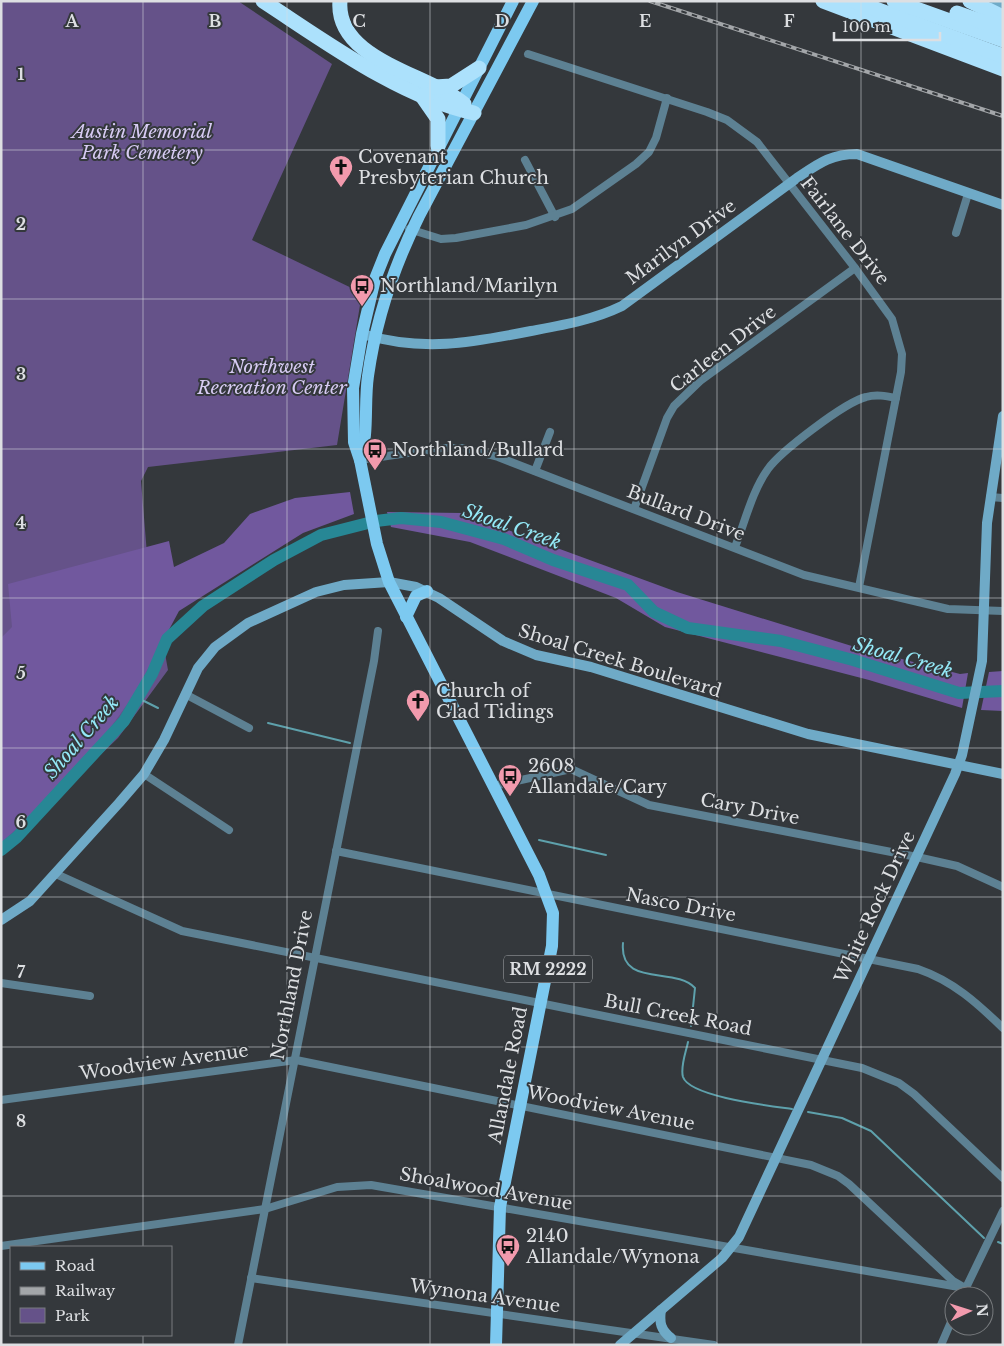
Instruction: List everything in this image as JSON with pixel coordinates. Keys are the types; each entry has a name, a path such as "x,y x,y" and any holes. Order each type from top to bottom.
{"highway":[{"path":"263,1 345,55 427,90 474,113"},
{"path":"823,1 1003,69"},
{"path":"854,1 1003,56"},
{"path":"894,1 1003,40"},
{"path":"924,1 1003,29"},
{"path":"970,1 1003,17"},
{"path":"340,9 346,30 363,49 427,90 438,119 438,146"},
{"path":"427,90 451,86 479,68"}],"main road":[{"name":"RM 2222","path":"389,582 376,544 360,460 354,442 353,388 362,334 376,276 398,224 513,1"},
{"name":"RM 2222","path":"360,460 365,444 365,396 374,338 387,289 412,231 533,1"},
{"name":"Allandale Road","path":"389,582 547,893 552,913 554,930 552,946 500,1207 496,1345"},
{"path":"406,616 416,596 426,591"}],"street":[{"path":"995,1 1003,4"},
{"name":"Fairlane Drive","path":"528,54 707,112 743,130 757,142 855,268 892,319 902,354 896,398 859,587"},
{"path":"398,224 412,231 441,240 526,225 555,217 588,200 649,152 656,138 667,98"},
{"name":"Marilyn Drive","path":"362,334 374,338 412,344 441,346 470,343 582,322 604,315 622,306 789,183 826,159 841,154 857,154 1003,205"},
{"path":"525,160 555,217"},
{"path":"956,233 968,194"},
{"name":"Carleen Drive","path":"634,509 667,418 674,406 700,382 855,268"},
{"path":"735,547 758,486 766,471 777,458 853,402 877,395 896,398"},
{"name":"White Rock Drive","path":"620,1345 733,1247 750,1217 821,1059 958,766 973,707 982,660 987,523 1003,416"},
{"path":"534,471 550,432"},
{"name":"Bullard Drive","path":"360,460 442,448 463,448 498,457 804,574 948,609 1003,611"},
{"path":"990,497 1003,498"},
{"name":"Shoal Creek Boulevard","path":"1,920 30,901 144,774 164,740 198,668 215,647 248,623 316,592 344,585 389,582 426,591 503,641 536,655 591,667 808,734 1003,774"},
{"name":"Northland Drive","path":"238,1345 316,959 374,661 378,631"},
{"path":"185,694 249,728"},
{"name":"Cary Drive","path":"494,786 571,769 649,805 957,866 1003,887"},
{"path":"144,774 229,830"},
{"name":"Nasco Drive","path":"336,851 918,969 944,979 973,1000 1003,1028"},
{"name":"Bull Creek Road","path":"56,874 182,931 862,1068 899,1083 1003,1178"},
{"path":"1,983 90,996"},
{"name":"Woodview Avenue","path":"1,1100 296,1060 811,1164 838,1176 958,1286"},
{"name":"Shoalwood Avenue","path":"1,1246 265,1209 337,1187 356,1184 380,1186 733,1247 944,1288"},
{"path":"967,1286 1003,1212"},
{"name":"Wynona Avenue","path":"251,1278 714,1345"},
{"path":"661,1310 659,1320 662,1328 672,1338"}],"green space":[{"name":"Austin Memorial Park Cemetery","path":"1,1 238,1 332,64 252,240 362,293 337,445 148,467 141,481 147,554 168,670 118,738 1,850"}],"shaded area":[{"path":"350,492 354,514 303,533 179,611 134,695 77,774 1,843 1,638 12,627 8,584 169,541 174,567 224,543 250,514 295,498"},
{"path":"387,512 462,513 677,592 855,647 960,674 968,673 962,708 869,680 665,627 616,598 470,542 391,527"},
{"path":"1003,671 1003,711 981,710 989,672"}],"waterway":[{"name":"Shoal Creek","path":"1,850 17,837 124,721 152,674 167,639 203,606 274,560 321,535 376,521 401,518 441,522 504,539 553,560 628,585 654,612 688,628 781,641 853,660 959,693 1003,691"},
{"path":"138,698 158,708"},
{"path":"268,723 350,743"},
{"path":"539,840 606,855"},
{"path":"623,943 624,957 630,966 650,974 675,978 695,988 691,1026"},
{"path":"688,1042 682,1073 689,1084 715,1095 750,1103 792,1109"},
{"path":"808,1112 842,1118 871,1131 984,1238"},
{"path":"998,1242 1003,1244"}],"railway":[{"path":"650,1 1003,116"}],"place":[{"name":"Covenant Presbyterian Church","path":"341,188"},
{"name":"Northland/Marilyn","path":"362,307"},
{"name":"Northland/Bullard","path":"375,471"},
{"name":"Church of Glad Tidings","path":"418,722"},
{"name":"2608 Allandale/Cary","path":"510,797"},
{"name":"2140 Allandale/Wynona","path":"508,1267"}],"park label":[{"name":"Northwest Recreation Center","path":"272,377"}]}
